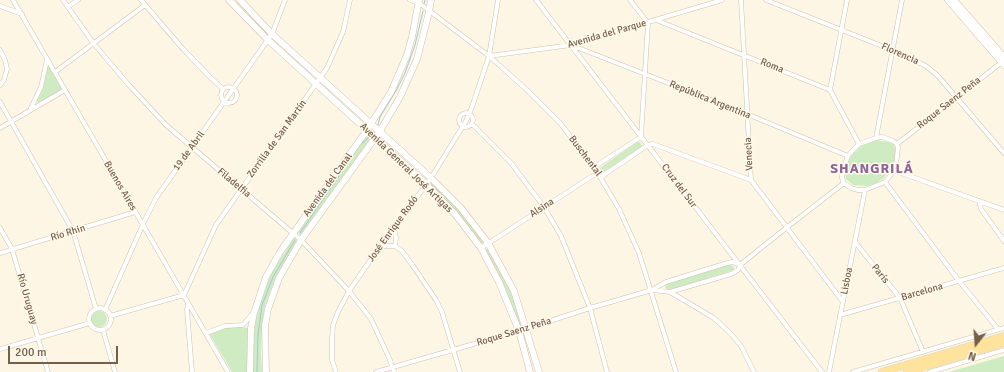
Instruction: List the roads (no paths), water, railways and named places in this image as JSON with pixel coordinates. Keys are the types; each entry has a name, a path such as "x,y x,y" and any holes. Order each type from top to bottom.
{"main road":[{"path":"882,372 1004,336"},
{"path":"907,372 1004,343"}],"street":[{"name":"Buenos Aires","path":"13,0 228,372"},
{"name":"Filadelfia","path":"63,0 94,44 166,125 301,240 349,291 371,319 382,340 394,372"},
{"path":"68,7 78,0"},
{"path":"141,0 183,50 224,89"},
{"name":"Avenida General José Artigas","path":"229,0 268,40 426,184 455,214 481,248 522,330 539,372"},
{"name":"Avenida General José Artigas","path":"240,0 272,34 380,131 461,208 488,244 514,291 530,372"},
{"name":"19 de Abril","path":"105,310 159,193 272,34 285,0"},
{"name":"Zorrilla de San Martín","path":"184,295 216,226 240,189 316,84 336,50 343,32 350,0"},
{"name":"Buschental","path":"410,0 419,2 429,12 489,56 544,106 560,123 594,167 619,209 639,252 652,290 676,372"},
{"name":"Avenida del Canal","path":"266,372 265,326 268,309 279,278 301,240 376,138 400,97 417,59 431,0"},
{"name":"José Enrique Rodó","path":"336,372 331,351 334,325 338,312 349,291 431,178 463,126 469,114 489,56 498,0"},
{"name":"Cruz del Sur","path":"536,0 822,372"},
{"path":"594,167 642,137 648,22 630,0"},
{"name":"Avenida del Parque","path":"489,56 571,45 722,0"},
{"name":"Venecia","path":"741,0 751,180 843,302"},
{"name":"Florencia","path":"766,0 892,50 926,66 938,76 1004,153"},
{"path":"847,0 840,30 830,90 859,144"},
{"path":"876,138 902,0"},
{"path":"948,0 1004,61"},
{"path":"954,0 1004,61"},
{"name":"Avenida del Canal","path":"250,372 250,354 254,313 259,294 272,264 372,124 391,92 400,74 412,36 419,2"},
{"path":"55,72 145,5"},
{"path":"0,6 22,14"},
{"name":"Roma","path":"656,20 830,90"},
{"name":"República Argentina","path":"571,45 747,114 848,156"},
{"path":"0,50 5,60 7,69 4,80 0,85"},
{"path":"31,109 41,87 48,60"},
{"name":"Roque Saenz Peña","path":"897,144 1004,61"},
{"path":"228,87 233,88 236,92 236,99 232,102 224,101 221,95 224,89 228,87"},
{"path":"0,128 65,90"},
{"path":"0,102 73,231 96,309"},
{"path":"469,114 473,120 472,124 511,163 544,207 561,236 590,308 607,372"},
{"path":"463,126 468,127 472,124"},
{"path":"876,138 889,139 897,144 898,157 893,170 885,182 865,190 851,188 844,183 842,172 848,156 859,144 876,138"},
{"path":"601,177 653,144 751,180"},
{"path":"893,170 1004,210"},
{"name":"Alsina","path":"481,248 597,173"},
{"path":"885,182 998,329"},
{"name":"Roque Saenz Peña","path":"652,290 670,292 731,274 738,270 740,265 844,183"},
{"name":"Lisboa","path":"829,372 865,190"},
{"path":"979,201 981,209 1004,241"},
{"name":"Río Rhin","path":"0,253 136,212"},
{"name":"Río Uruguay","path":"0,228 12,249 48,372"},
{"path":"394,228 396,238 395,246"},
{"name":"París","path":"855,242 900,298 923,352"},
{"path":"381,245 395,246 402,251 436,300 442,312 460,372"},
{"name":"Roque Saenz Peña","path":"376,372 522,330 652,290 666,282 724,264 732,262 740,265"},
{"name":"Barcelona","path":"840,316 1004,268"},
{"path":"670,292 714,318 731,334 742,346 754,372"},
{"path":"110,316 184,295"},
{"path":"188,303 187,310 192,372"},
{"path":"96,309 105,310 110,316 110,323 103,330 94,328 89,320 91,313 96,309"},
{"path":"206,333 225,326 243,325 254,313"},
{"path":"0,349 90,323"},
{"path":"853,372 1004,328"},
{"path":"103,330 115,372"},
{"path":"930,372 1004,350"}],"waterway":[{"path":"424,4 425,0"},
{"path":"378,125 380,117 405,73 415,45 423,11"},
{"path":"300,233 360,145 369,137"},
{"path":"257,372 258,335 262,305 273,277 295,240"}],"district":[{"name":"SHANGRILÁ","path":"872,169"}]}
